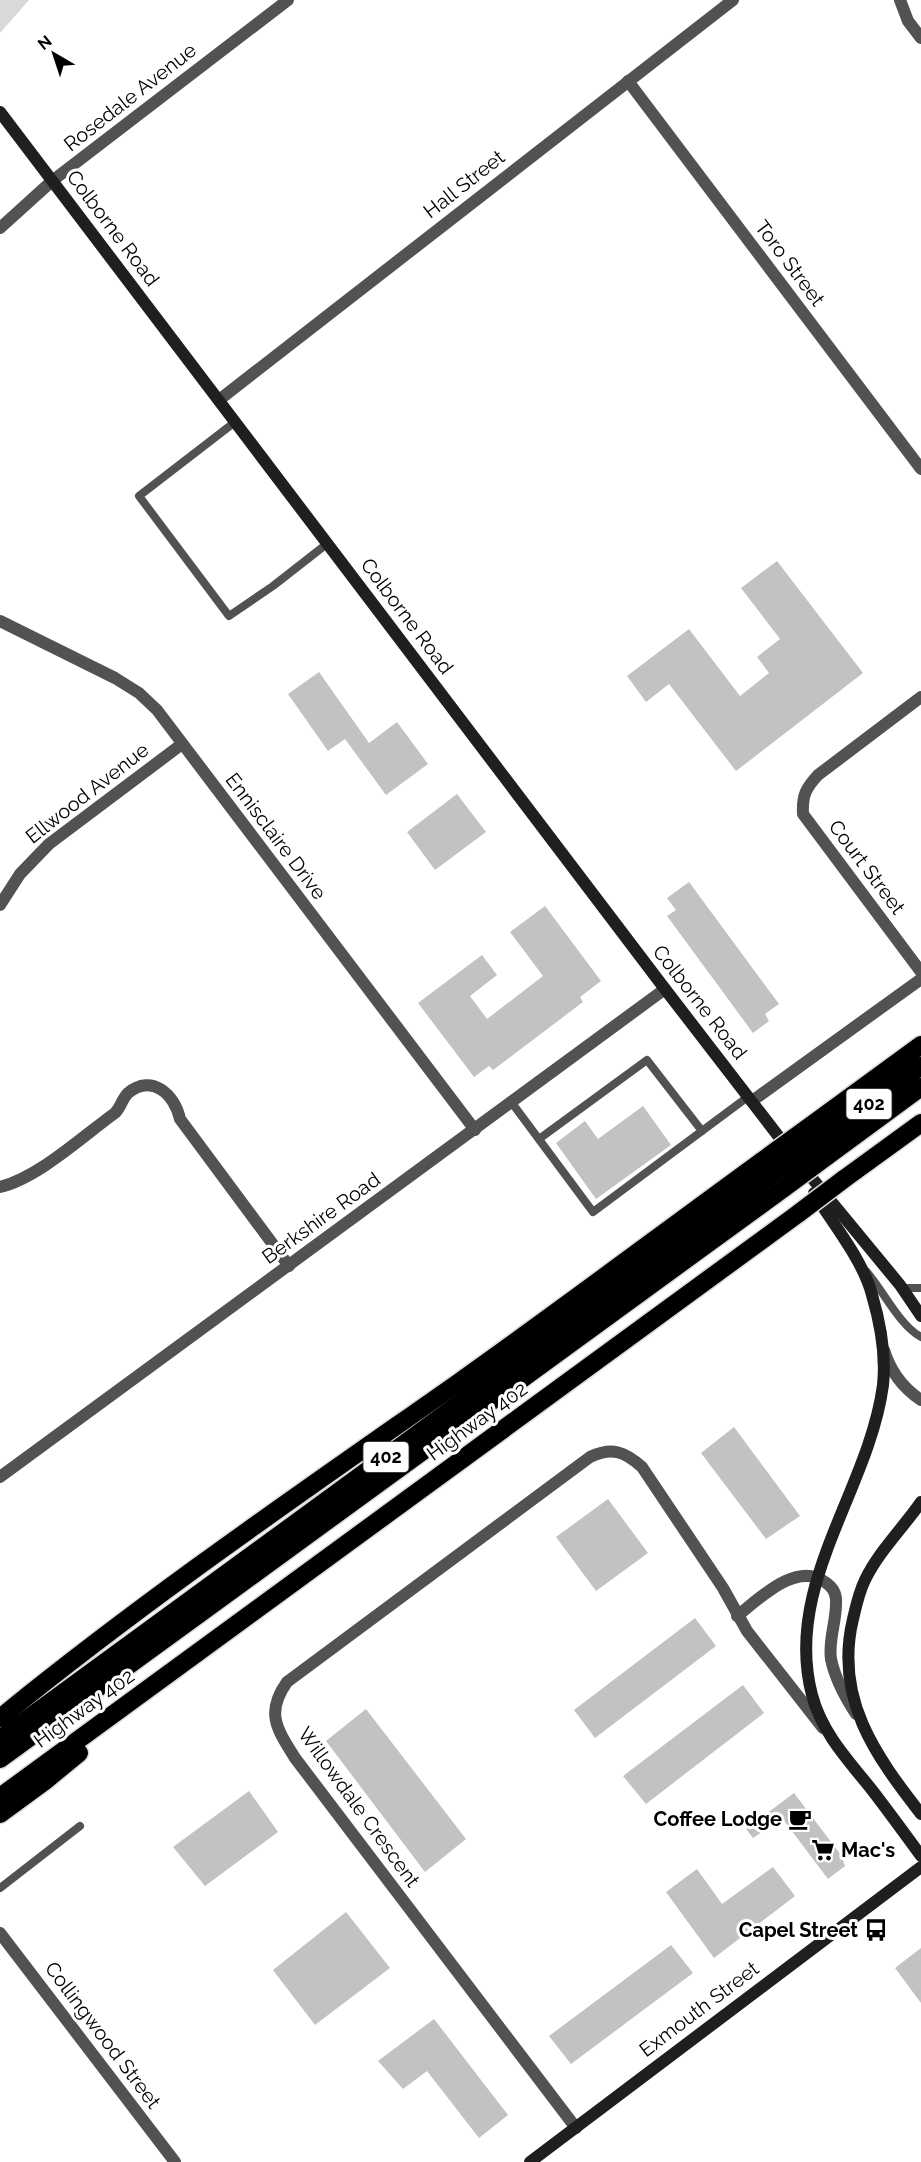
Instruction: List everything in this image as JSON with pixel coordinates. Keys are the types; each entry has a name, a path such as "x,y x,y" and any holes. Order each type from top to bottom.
{"highway":[{"path":"816,1143 921,1045"},
{"name":"Highway 402","path":"0,1739 921,1066"},
{"path":"816,1143 921,1087"},
{"name":"Highway 402","path":"0,1797 921,1123"},
{"path":"0,1718 82,1651 281,1506 458,1383 772,1175"},
{"path":"0,1759 772,1175"},
{"path":"0,1814 45,1781 202,1650"},
{"path":"0,1704 82,1651"}],"street":[{"name":"Rosedale Avenue","path":"0,228 52,181 288,0"},
{"name":"Hall Street","path":"219,400 733,0"},
{"path":"900,0 908,21 921,38"},
{"name":"Toro Street","path":"628,81 921,469"},
{"name":"Colborne Road","path":"0,112 665,989 783,1142 902,1288 921,1316"},
{"name":"Ennisclaire Drive","path":"0,621 115,678 139,693 157,710 475,1130"},
{"name":"Court Street","path":"921,697 818,775 806,788 803,805 803,814 921,972"},
{"name":"Ellwood Avenue","path":"0,905 20,874 49,844 182,744"},
{"path":"750,1098 921,980"},
{"name":"Berkshire Road","path":"0,1477 665,989"},
{"path":"0,1187 18,1181 53,1159 115,1113 130,1092 144,1086 152,1086 172,1097 180,1119 289,1266"},
{"name":"Colborne Road","path":"783,1142 865,1275 872,1293 880,1341 891,1368 921,1400"},
{"path":"828,1733 812,1696 807,1636 818,1577 859,1473 874,1426 883,1382 880,1341"},
{"name":"Willowdale Crescent","path":"576,2128 295,1758 276,1724 274,1712 277,1696 287,1682 590,1457 604,1451 629,1455 642,1467 723,1588 738,1616"},
{"path":"862,1725 853,1700 847,1663 848,1640 858,1599 865,1580 876,1561 921,1502"},
{"path":"921,1814 877,1754 843,1692 831,1660 830,1645 836,1600 828,1584 818,1577 796,1576 770,1591 738,1616 780,1676 828,1733 921,1856"},
{"name":"Exmouth Street","path":"530,2162 921,1867"},
{"name":"Collingwood Street","path":"0,1933 176,2162"}],"lane":[{"path":"236,422 139,496 229,616 273,586 328,543"},
{"path":"539,1139 648,1060 702,1131"},
{"path":"512,1103 593,1212 750,1098"},
{"path":"857,1261 877,1283 903,1321 921,1337"},
{"path":"902,1288 921,1288"},
{"path":"0,1888 80,1826"}],"shaded area":[{"path":"0,0 29,0 0,33"}],"building":[{"path":"777,561 863,673 736,771 669,684 646,702 627,676 689,629 740,696 769,673 757,657 780,639 741,588"},
{"path":"319,672 369,743 397,722 428,764 386,795 345,739 328,751 288,694"},
{"path":"457,794 486,832 435,870 407,832"},
{"path":"689,882 779,1004 765,1014 769,1021 753,1033 667,916 676,910 667,898"},
{"path":"545,906 601,981 580,997 583,1002 493,1070 489,1066 474,1077 418,1003 482,955 497,975 470,996 487,1019 543,976 510,932"},
{"path":"643,1106 671,1145 596,1199 556,1143 585,1121 598,1139"},
{"path":"734,1427 800,1516 766,1539 701,1453"},
{"path":"608,1499 648,1553 596,1591 556,1537"},
{"path":"695,1618 716,1646 595,1738 574,1710"},
{"path":"743,1685 764,1713 646,1804 623,1776"},
{"path":"366,1709 466,1839 425,1872 326,1741"},
{"path":"249,1791 278,1832 205,1886 173,1847"},
{"path":"794,1793 841,1855 845,1866 828,1879 782,1818 753,1838 746,1829"},
{"path":"773,1867 795,1896 714,1958 666,1892 697,1869 722,1904"},
{"path":"346,1912 390,1968 315,2025 273,1970"},
{"path":"671,1945 693,1973 571,2064 549,2036"},
{"path":"921,1948 921,2003 895,1968"},
{"path":"434,2019 508,2115 479,2138 427,2071 403,2089 378,2061"}],"place":[{"name":"Coffee Lodge","path":"800,1819"},
{"name":"Mac's","path":"823,1850"},
{"name":"Capel Street","path":"876,1930"}]}
